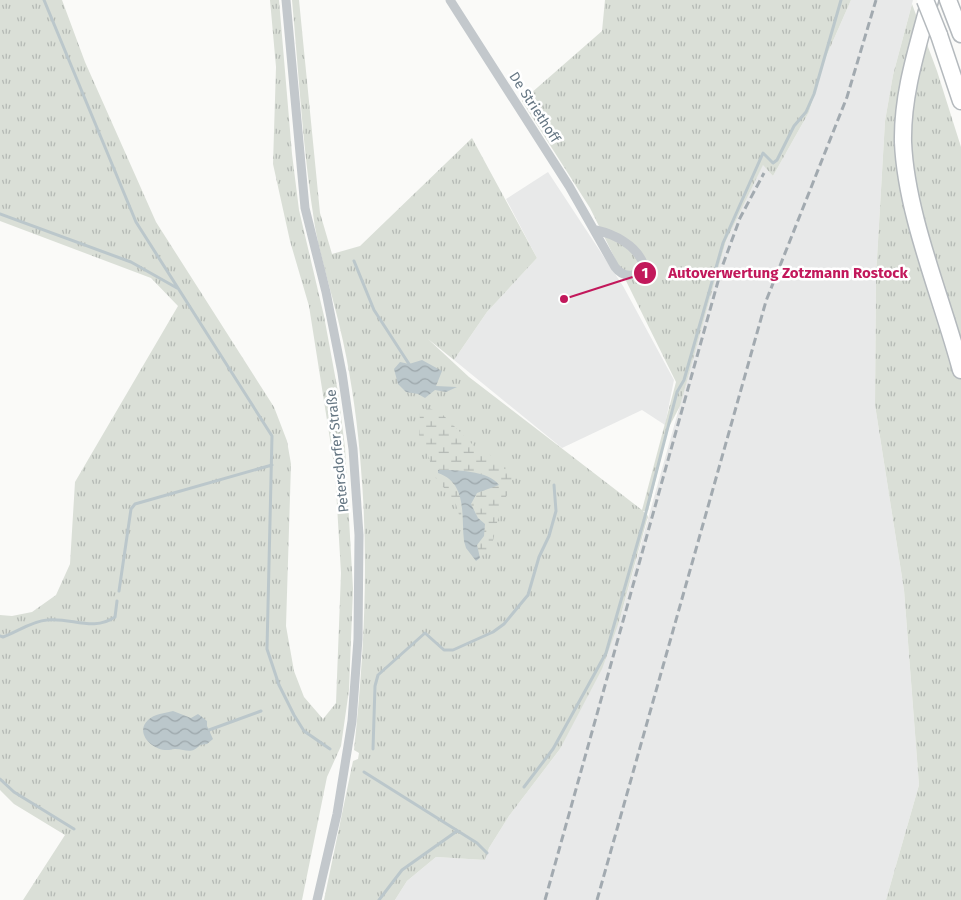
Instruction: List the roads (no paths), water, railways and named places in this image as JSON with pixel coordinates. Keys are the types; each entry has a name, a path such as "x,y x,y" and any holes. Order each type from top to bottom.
{"highway":[{"path":"925,0 961,101"},
{"path":"930,0 910,77 903,140 906,171 913,207 961,370"},
{"path":"950,4 961,34"}],"street":[{"name":"Petersdorfer Straße","path":"286,0 305,208 326,292 343,381 353,449 358,535 358,638 352,721 337,814 317,900"},
{"name":"De Striethoff","path":"450,0 596,230 619,272 635,275 641,270 643,263 636,250 605,232 596,230"}],"water":[{"path":"422,360 442,371 436,386 457,387 446,392 435,390 425,398 418,394 406,392 398,384 394,369 400,362 409,364"},
{"path":"438,470 479,474 487,476 499,485 477,493 471,504 478,518 485,524 484,536 477,545 480,558 476,561 466,548 464,541 459,493 454,484 448,478 438,473"},
{"path":"173,711 191,718 198,714 207,721 207,726 213,739 207,744 200,745 191,751 162,750 151,744 144,735 144,725 153,716"}],"waterway":[{"path":"44,0 136,222 272,436 267,649 279,685 304,731 330,749"},
{"path":"524,787 553,749 606,653 644,520 677,392 684,380 723,243 763,153 773,163 777,160 794,126 806,112 814,94 841,0"},
{"path":"0,214 131,262 177,288"},
{"path":"354,261 374,310 409,364"},
{"path":"119,591 131,509 135,504 272,465"},
{"path":"373,749 375,686 378,675 425,633 444,650 453,650 493,632 504,624 528,595 539,557 549,536 556,511 554,485"},
{"path":"0,636 3,637 30,624 47,620 65,620 90,624 107,621 115,617 117,601"},
{"path":"209,730 261,711"},
{"path":"364,772 477,843 487,853"},
{"path":"0,779 14,792 74,829"},
{"path":"379,900 402,870 457,831"}],"railway":[{"path":"597,900 766,301 847,97 876,0"},
{"path":"545,900 722,267 740,218 764,173"}],"place":[{"name":"Autoverwertung Zotzmann Rostock","path":"564,299"}]}
